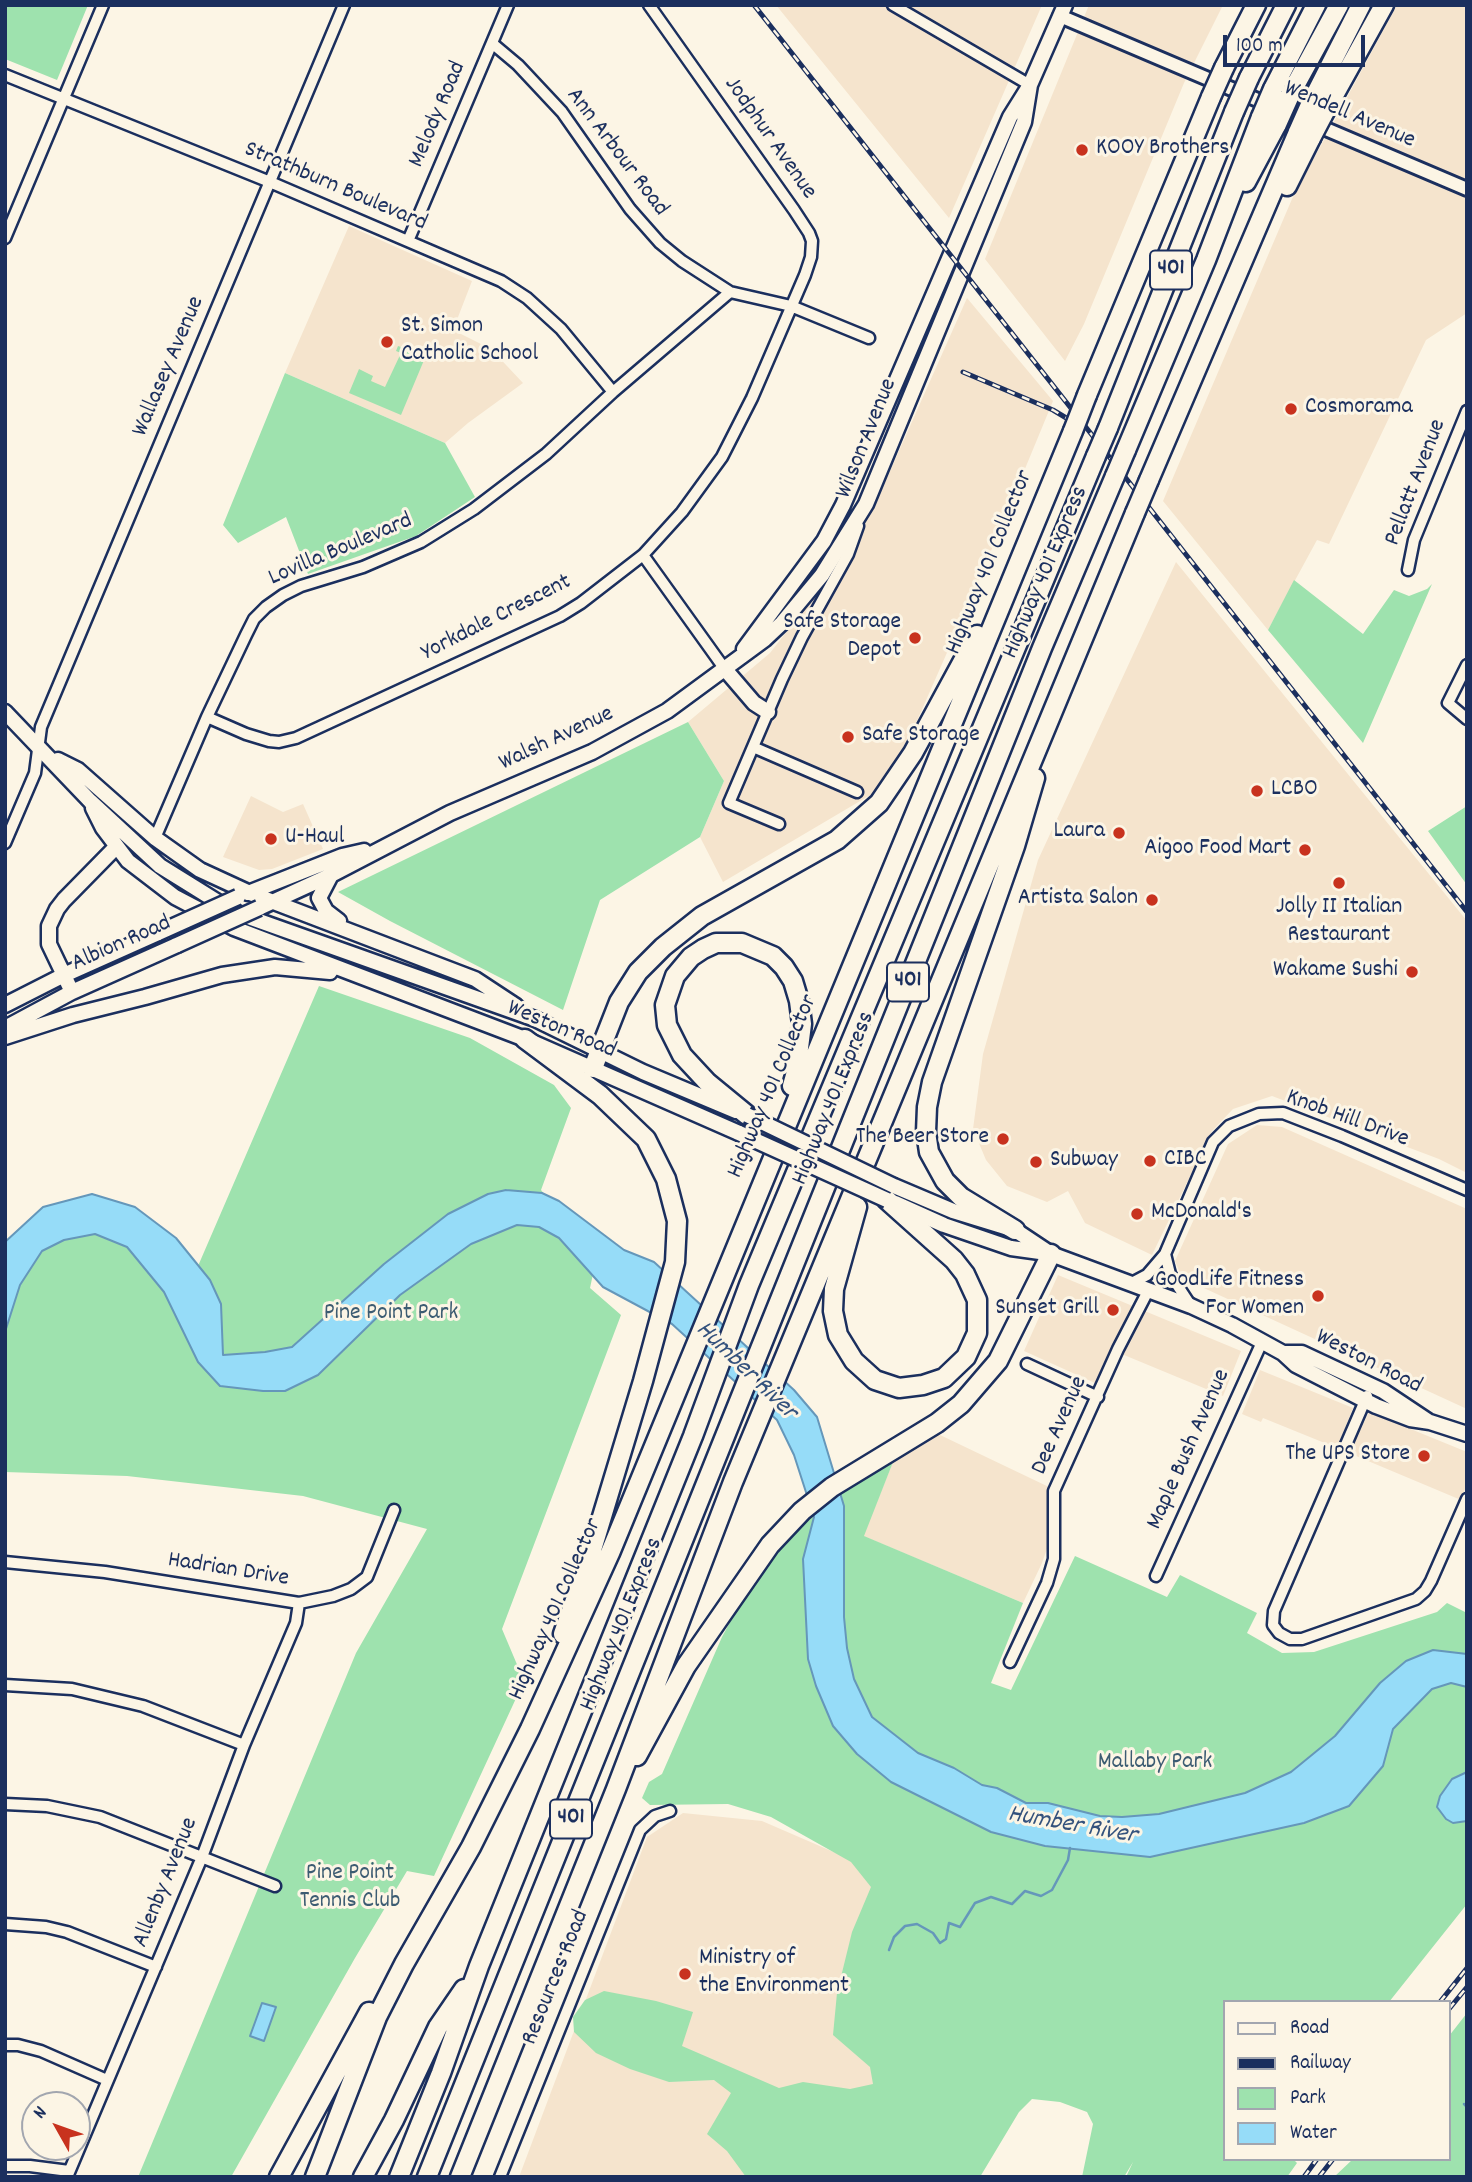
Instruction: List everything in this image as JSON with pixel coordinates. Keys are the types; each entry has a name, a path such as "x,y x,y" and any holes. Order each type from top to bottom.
{"highway":[{"name":"Highway 401 Collector","path":"315,2177 377,2017 471,1847 530,1729 600,1576 1025,542 1211,97 1256,5"},
{"name":"Highway 401 Express","path":"399,2177 479,1966 750,1285 1108,428 1234,113 1286,5"},
{"path":"1269,121 1273,89 1316,5"},
{"path":"1269,121 1290,96 1339,5"},
{"path":"1316,111 1361,5"},
{"path":"1316,111 1384,5"},
{"name":"401","path":"460,2177 616,1789 733,1482 1059,694 1212,332 1316,111"},
{"name":"Highway 401 Express","path":"427,2177 1042,648 1206,260 1269,121"},
{"path":"593,1068 619,1002 638,972 663,947 702,916 837,840 879,803 913,753 1025,542"},
{"path":"1015,1230 961,1197 945,1181 929,1152 926,1132 927,1107 932,1082 1015,846 1059,694"},
{"path":"747,1115 708,1083 682,1055 667,1025 665,1005 675,976 691,957 716,943 742,943 773,956 793,981 799,1001 802,1024 796,1072 772,1157"},
{"path":"524,1039 600,1095 646,1139 666,1179 677,1221 675,1262 643,1381 588,1563 530,1729"},
{"path":"867,1161 834,1289 833,1311 838,1335 854,1362 875,1380 899,1388 910,1388 944,1378 966,1357 977,1333 977,1300 965,1274 890,1193"},
{"path":"616,1789 647,1739 686,1666 771,1545 802,1511 832,1487 937,1423 961,1404 982,1382 1009,1340 1051,1254"},
{"path":"363,2177 394,2120 438,2027 479,1966"},
{"path":"279,2177 375,2001 394,1983"}],"main road":[{"name":"Wilson Avenue","path":"843,505 1010,117 1030,85 1063,11"},
{"name":"Wilson Avenue","path":"866,504 1024,122 1030,85"},
{"name":"Walsh Avenue","path":"266,904 450,813 592,752 667,711 765,639 782,623 821,575 866,504"},
{"name":"Walsh Avenue","path":"737,658 824,541 843,505"},
{"path":"724,668 754,702 768,712"},
{"name":"Weston Road","path":"5,712 90,801 160,866 234,912 535,1018 643,1072 747,1115 944,1225 1011,1248 1051,1254 1191,1306 1283,1353 1296,1365 1365,1400 1410,1419 1430,1422 1467,1434"},
{"path":"45,752 78,770 174,853 244,895 354,932 475,979 535,1018"},
{"name":"Weston Road","path":"90,801 103,828 128,861 175,897 234,928 524,1039 739,1133 890,1193 1015,1230 1051,1254"},
{"name":"Walsh Avenue","path":"244,895 342,856 386,846"},
{"path":"72,992 50,944 48,932 52,918 64,901 116,847"},
{"path":"331,874 319,898 326,911 354,932"},
{"name":"Albion Road","path":"5,1005 64,975 244,895"},
{"name":"Albion Road","path":"5,1028 72,992 266,904"},
{"path":"5,1037 73,1015 145,998 222,975 275,967 320,969 386,985"},
{"name":"Weston Road","path":"1283,1353 1302,1353 1372,1385 1402,1401 1430,1422"}],"street":[{"path":"5,238 103,5"},
{"name":"Wallasey Avenue","path":"5,843 45,752 41,727 344,5"},
{"name":"Melody Road","path":"408,241 508,5"},
{"name":"Jodphur Avenue","path":"649,5 809,233 811,257 791,306"},
{"path":"893,5 1030,85"},
{"name":"Wendell Avenue","path":"1063,11 1467,189"},
{"name":"Ann Arbour Road","path":"493,44 512,58 562,112 614,188 648,230 682,261 730,292 791,306 869,338"},
{"name":"Strathburn Boulevard","path":"5,75 270,181 501,281 521,294 574,342 613,392"},
{"name":"Lovilla Boulevard","path":"155,838 254,619 266,607 301,586 363,567 421,542 474,509 546,454 613,392 730,292"},
{"name":"Yorkdale Crescent","path":"207,718 268,741 279,742 296,738 559,616 581,603 643,555 682,512 722,457 752,398 791,306"},
{"name":"Pellatt Avenue","path":"1408,570 1414,540 1467,411"},
{"name":"Wilson Avenue","path":"779,824 729,803 802,637 848,554 866,504"},
{"path":"643,555 724,668"},
{"path":"1467,665 1448,703 1467,719"},
{"path":"753,747 857,792"},
{"name":"Knob Hill Drive","path":"1130,1284 1147,1275 1166,1254 1213,1142 1229,1126 1259,1114 1283,1113 1467,1190"},
{"path":"1166,1254 1170,1274 1191,1306"},
{"name":"Dee Avenue","path":"1010,1662 1047,1583 1054,1559 1054,1491 1118,1349 1148,1292"},
{"name":"Maple Bush Avenue","path":"1156,1576 1262,1342"},
{"path":"1027,1364 1098,1396"},
{"path":"1372,1385 1274,1611 1273,1625 1279,1633 1290,1639 1302,1639 1416,1599 1432,1581 1467,1499"},
{"name":"Hadrian Drive","path":"5,1562 105,1572 299,1603 333,1596 351,1589 367,1577 394,1510"},
{"name":"Allenby Avenue","path":"68,2174 202,1857 244,1745 296,1623 299,1603"},
{"path":"5,1685 72,1689 143,1706 244,1745"},
{"path":"5,1804 47,1806 99,1816 275,1886"},
{"name":"Resources Road","path":"500,2177 640,1830 655,1816 670,1811"},
{"path":"5,1924 41,1926 67,1932 156,1967"},
{"path":"5,2045 18,2045 41,2051 107,2080"},
{"path":"5,2166 30,2166 68,2174"}],"shaded area":[{"path":"776,5 1042,5 949,218"},
{"path":"1089,5 1223,5 1184,83 1084,324 1065,361 985,259"},
{"path":"1397,5 1467,5 1467,313 1426,340 1329,544 1317,540 1268,630 1163,501 1292,199"},
{"name":"St. Simon Catholic School","path":"349,226 472,281 453,330 491,349 523,383 445,443 285,373"},
{"path":"967,298 1053,401 979,580 916,723 896,761 872,794 723,882 700,837 724,781 688,722 770,653 822,586 874,507"},
{"path":"1176,562 1467,921 1467,1173 1439,1159 1272,1096 1233,1109 1212,1131 1152,1255 1085,1223 1068,1191 1047,1202 1007,1186 986,1160 973,1129 983,1054 1038,860"},
{"path":"251,796 283,812 303,804 323,849 272,869 259,870 223,857"},
{"path":"1257,1125 1282,1127 1467,1209 1467,1409 1182,1278 1175,1261 1228,1144"},
{"path":"1058,1275 1241,1351 1223,1396 1112,1350 1095,1383 1024,1351"},
{"path":"1260,1370 1353,1408 1337,1448 1263,1418 1261,1422 1242,1414"},
{"path":"1369,1412 1467,1452 1467,1484 1461,1500 1349,1453"},
{"path":"938,1434 1051,1488 1049,1543 1023,1603 863,1536 895,1457"},
{"path":"683,1813 762,1821 896,1879 884,2177 519,2177 647,1837"}],"green space":[{"path":"5,5 88,5 57,80 5,59"},
{"path":"398,346 427,353 401,415 349,393 359,369 373,376 371,381 385,387 401,353 396,351"},
{"path":"285,373 445,443 475,497 416,536 308,574 286,517 238,543 223,525"},
{"path":"1294,580 1363,634 1394,590 1409,596 1427,589 1432,584 1363,743 1268,630"},
{"path":"688,722 724,781 700,837 600,900 563,1010 338,892"},
{"path":"1467,806 1467,885 1428,831"},
{"name":"Pine Point Park","path":"319,986 470,1038 554,1085 571,1108 541,1190 596,1260 590,1288 621,1315 502,1629 524,1681 434,1876 407,1871 231,2177 138,2177 356,1653 427,1529 303,1496 127,1476 5,1472 5,1332 20,1285 42,1251 64,1240 94,1234 127,1247 164,1292 175,1313 198,1266"},
{"name":"Mallaby Park","path":"895,1457 864,1536 1023,1603 991,1683 1011,1690 1075,1556 1167,1597 1180,1575 1257,1613 1247,1633 1282,1653 1314,1652 1437,1612 1447,1603 1467,1613 1467,1904 1391,2000 1224,2000 1224,2161 1295,2161 1297,2163 1287,2177 1126,2177 1133,2162 1124,2177 1082,2177 1093,2124 1087,2112 1060,2102 1032,2099 1019,2112 980,2177 746,2177 727,2151 707,2134 731,2093 714,2080 669,2082 630,2069 596,2053 574,2032 573,2017 585,2000 604,1991 656,2001 693,2012 682,2046 779,2088 803,2082 850,2089 873,2084 870,2067 833,2035 837,1993 852,1932 871,1887 851,1862 771,1817 728,1804 650,1805 642,1798 649,1782 662,1774 722,1637 761,1564 802,1511"},
{"path":"1467,2013 1467,2177 1334,2177 1351,2161 1451,2161 1451,2033"}],"water":[{"name":"Humber River","path":"506,1190 542,1193 559,1201 624,1250 654,1262 794,1390 817,1417 844,1506 844,1617 854,1679 872,1717 918,1753 954,1768 982,1785 997,1788 1026,1803 1048,1803 1100,1816 1159,1814 1245,1793 1291,1772 1335,1736 1380,1683 1406,1661 1433,1650 1467,1654 1467,1687 1451,1683 1432,1689 1393,1729 1383,1766 1349,1806 1304,1823 1150,1857 1045,1846 991,1832 891,1782 857,1754 833,1726 808,1659 803,1559 814,1517 794,1455 777,1420 672,1324 603,1287 559,1238 539,1227 517,1225 471,1244 400,1295 318,1375 285,1391 220,1386 198,1362 164,1292 127,1247 95,1234 64,1240 42,1251 20,1285 5,1332 5,1242 43,1207 92,1194 135,1207 176,1238 210,1280 221,1304 223,1355 292,1347 384,1264 448,1214 488,1194"},
{"path":"1467,1772 1467,1821 1453,1823 1446,1819 1437,1807 1440,1796 1452,1779"},
{"path":"262,2003 276,2007 264,2041 250,2036"}],"waterway":[{"name":"Humber River","path":"889,1950 894,1937 905,1926 917,1924 933,1933 940,1943 946,1939 949,1923 960,1927 975,1903 991,1897 1012,1904 1025,1891 1041,1896 1052,1890 1068,1860 1070,1848"},
{"path":"1464,2104 1467,2107"}],"railway":[{"path":"754,5 1467,912"},
{"path":"963,372 1053,410 1083,428"},
{"path":"1442,2000 1467,1968"},
{"path":"1451,2007 1467,1987"},
{"path":"1304,2177 1316,2161"},
{"path":"1319,2177 1331,2161"}],"place":[{"name":"KOOY Brothers","path":"1082,150"},
{"name":"St. Simon Catholic School","path":"387,342"},
{"name":"Cosmorama","path":"1291,409"},
{"name":"Safe Storage Depot","path":"915,638"},
{"name":"Safe Storage","path":"848,737"},
{"name":"LCBO","path":"1257,791"},
{"name":"Laura","path":"1119,833"},
{"name":"U-Haul","path":"271,839"},
{"name":"Aigoo Food Mart","path":"1305,850"},
{"name":"Jolly II Italian Restaurant","path":"1339,883"},
{"name":"Artista Salon","path":"1152,900"},
{"name":"Wakame Sushi","path":"1412,972"},
{"name":"The Beer Store","path":"1003,1139"},
{"name":"CIBC","path":"1150,1161"},
{"name":"Subway","path":"1036,1162"},
{"name":"McDonald's","path":"1137,1214"},
{"name":"GoodLife Fitness For Women","path":"1318,1296"},
{"name":"Sunset Grill","path":"1113,1310"},
{"name":"The UPS Store","path":"1424,1456"},
{"name":"Ministry of the Environment","path":"685,1974"}],"park label":[{"name":"Pine Point Tennis Club","path":"350,1889"}]}
